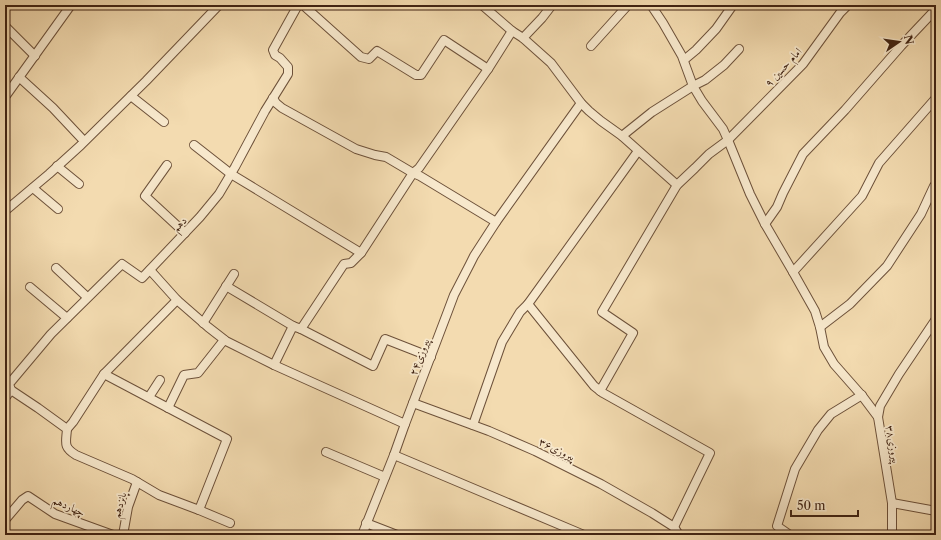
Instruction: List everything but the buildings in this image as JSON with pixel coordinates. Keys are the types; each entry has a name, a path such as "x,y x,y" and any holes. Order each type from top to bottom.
{"street":[{"path":"5,96 71,5"},
{"name":"دهم","path":"150,270 200,217 219,194 288,74 288,67 275,55 273,50 298,5"},
{"path":"303,5 361,57 369,59 377,51 416,75 421,75 444,40 488,69"},
{"path":"482,5 551,63 581,102 601,121 622,136 677,185"},
{"path":"523,38 552,5"},
{"path":"591,46 628,5"},
{"name":"پیروزی۳۸","path":"652,5 682,56 693,86 702,101 723,129 750,194 765,224 815,311 824,347 834,364 862,395 878,417 892,503 892,535"},
{"path":"684,60 716,29 733,5"},
{"name":"امام حسین ۹","path":"600,391 633,334 602,312 677,185 708,154 728,140 803,64 840,13 848,5"},
{"path":"5,210 33,188 131,96 217,6"},
{"path":"765,224 777,207 803,154 845,110 906,40 936,9"},
{"path":"5,26 35,56"},
{"path":"301,329 344,264 351,263 361,253 413,173 419,168 426,158 488,69 512,31"},
{"path":"622,136 652,112 705,80 724,65 739,49"},
{"path":"19,77 53,108 84,141"},
{"path":"131,96 164,122"},
{"path":"273,98 282,108 356,149 386,157 496,222"},
{"path":"793,272 862,196 879,163 936,98"},
{"name":"پیروزی۲۴","path":"362,535 394,455 454,295 470,264 496,222 581,102"},
{"path":"194,145 231,174 361,253"},
{"path":"473,426 502,342 520,312 528,304 638,151"},
{"path":"167,165 145,196 185,233"},
{"path":"57,166 79,184"},
{"path":"820,327 850,304 887,266 921,214 934,186 936,186"},
{"path":"33,188 58,210"},
{"path":"5,398 8,385 51,334 122,264 142,278 150,270 177,300 224,340 274,365 405,424"},
{"path":"56,268 88,297"},
{"path":"203,323 234,274"},
{"path":"226,286 293,326 373,366 385,339 431,357"},
{"path":"30,287 66,318"},
{"path":"177,300 104,374 67,429 66,446 69,451 76,455 137,482 159,495 230,523"},
{"path":"528,304 594,386 600,391 710,452 677,533"},
{"path":"878,417 880,406 899,374 936,319"},
{"path":"274,365 293,326"},
{"path":"168,408 184,375 198,373 224,340"},
{"path":"104,374 227,439 199,510"},
{"path":"149,397 160,380"},
{"path":"8,385 67,429"},
{"path":"790,535 777,526 795,469 818,430 831,414 862,395"},
{"name":"پیروزی۳۶","path":"413,403 535,451 602,484 677,533"},
{"path":"326,452 385,477"},
{"path":"394,455 584,535"},
{"name":"پانزدهم","path":"124,535 128,507 137,482"},
{"name":"چهاردهم","path":"5,520 22,500 28,496 55,514 113,535"},
{"path":"892,503 936,511"},
{"path":"366,523 397,535"}]}
